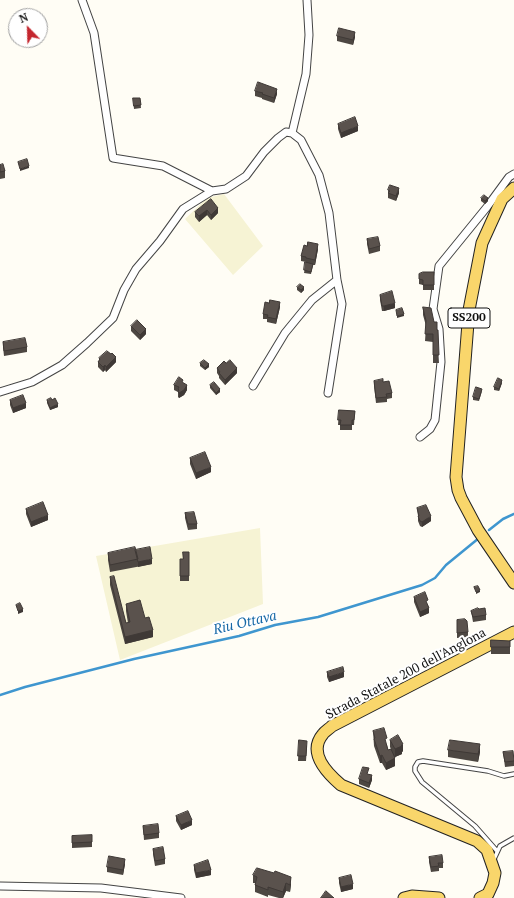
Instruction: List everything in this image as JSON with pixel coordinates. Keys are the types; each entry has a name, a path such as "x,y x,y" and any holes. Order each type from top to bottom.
{"main road":[{"name":"SS200","path":"513,191 502,199 482,243 469,310 456,458 456,476 461,498 478,530 514,583"},
{"name":"Strada Statale 200 dell'Anglona","path":"480,898 488,894 496,873 487,850 477,841 341,785 322,765 317,755 318,744 322,735 332,726 514,632"},
{"path":"404,898 412,896 439,898"}],"street":[{"path":"82,0 94,33 113,158 163,166 212,191"},
{"path":"292,133 306,74 309,36 307,0"},
{"path":"0,392 32,382 62,365 87,343 113,318 124,290 136,269 183,209 212,191 226,189 246,176 264,152 286,132 292,133 301,140 319,174 329,213 336,280 342,304 328,393"},
{"path":"420,437 430,429 435,420 441,362 439,329 433,309 439,266 509,177 514,174"},
{"path":"253,386 285,333 312,300 336,280"},
{"path":"0,886 101,888 181,898"}],"lane":[{"path":"497,851 475,826 422,782 415,771 415,767 418,762 423,761 488,771 504,776 514,774"},
{"path":"492,862 500,846 514,838"}],"shaded area":[{"path":"224,194 263,246 233,275 185,219 207,198"},
{"path":"260,528 263,604 120,660 96,556"}],"building":[{"path":"339,28 355,32 353,40 337,36"},
{"path":"258,82 277,89 274,98 255,91"},
{"path":"133,98 140,98 141,105 134,106"},
{"path":"355,117 358,126 341,133 338,124"},
{"path":"27,159 29,166 20,169 18,162"},
{"path":"3,164 5,171 0,172 0,165"},
{"path":"390,185 399,188 396,196 388,193 390,191 388,190"},
{"path":"484,195 488,198 485,201 481,198"},
{"path":"211,199 218,208 211,215 207,210 199,216 195,212"},
{"path":"378,237 380,246 369,249 367,239"},
{"path":"308,242 318,244 315,260 301,256 304,245 307,246"},
{"path":"305,262 313,264 311,272 304,270"},
{"path":"423,272 434,272 434,285 423,285 423,280 419,279 419,274"},
{"path":"300,284 304,287 301,290 297,287"},
{"path":"392,291 395,303 382,306 380,295"},
{"path":"270,300 280,302 276,319 267,317 268,315 263,314 265,302 269,303"},
{"path":"423,307 431,308 434,322 437,322 439,355 433,355 433,334 425,334 426,321"},
{"path":"402,308 404,314 397,316 396,310"},
{"path":"137,320 146,329 140,335 131,326"},
{"path":"25,338 27,347 4,351 3,342"},
{"path":"107,351 116,357 106,367 105,365 103,367 98,362 100,359 99,358"},
{"path":"204,360 209,364 205,368 200,363"},
{"path":"230,360 237,368 225,380 217,368 224,361 226,363"},
{"path":"179,377 183,380 182,382 187,385 184,390 179,393 179,387 174,385"},
{"path":"498,378 502,380 499,389 494,387"},
{"path":"383,379 383,382 389,381 392,393 386,394 387,397 376,398 374,381"},
{"path":"214,382 220,389 216,393 210,385"},
{"path":"476,387 482,389 479,399 473,397"},
{"path":"23,395 26,403 13,408 10,400"},
{"path":"51,398 52,400 55,398 58,404 50,408 47,400"},
{"path":"339,410 355,411 352,425 340,425 341,420 338,420"},
{"path":"205,452 211,467 196,473 190,458"},
{"path":"43,502 48,515 31,522 26,509"},
{"path":"426,505 431,516 422,522 418,516 417,508"},
{"path":"194,512 197,524 188,524 185,513"},
{"path":"135,547 138,559 110,565 108,553"},
{"path":"150,547 152,559 138,562 135,550"},
{"path":"183,552 189,552 189,576 180,576 180,559 183,559"},
{"path":"114,576 126,623 130,622 126,604 140,600 145,618 149,617 153,630 125,637 110,577"},
{"path":"478,586 480,590 476,592 474,587"},
{"path":"425,592 428,600 426,601 429,608 420,612 414,597"},
{"path":"20,603 23,609 18,611 16,605"},
{"path":"478,608 485,608 486,615 473,617 471,611"},
{"path":"465,619 467,621 468,632 457,633 457,620"},
{"path":"491,640 510,641 510,647 491,647"},
{"path":"343,667 344,672 329,677 327,672"},
{"path":"384,728 388,750 391,749 395,758 386,763 382,755 380,756 373,731"},
{"path":"398,735 403,744 395,749 390,740"},
{"path":"299,740 307,741 306,756 298,756"},
{"path":"450,740 480,744 478,754 448,750"},
{"path":"513,751 514,761 505,762 503,752"},
{"path":"363,767 369,768 367,774 372,775 369,783 359,779"},
{"path":"188,811 192,820 181,825 176,816"},
{"path":"158,824 159,833 144,835 143,826"},
{"path":"92,835 92,842 72,843 72,836"},
{"path":"163,847 165,859 155,861 153,849"},
{"path":"442,855 443,863 438,863 439,866 431,867 429,857"},
{"path":"109,856 125,859 123,870 107,867"},
{"path":"208,860 211,870 196,873 194,865"},
{"path":"257,868 274,873 275,871 291,877 290,885 286,883 283,892 268,887 268,890 255,885 257,877 253,875"},
{"path":"351,875 353,884 341,887 339,878"},
{"path":"326,891 334,898 321,898"}],"waterway":[{"name":"Riu Ottava","path":"489,530 503,519 514,514"},
{"name":"Riu Ottava","path":"0,695 25,687 134,659 239,636 275,625 318,617 422,585 435,578 446,565 479,538"}]}
